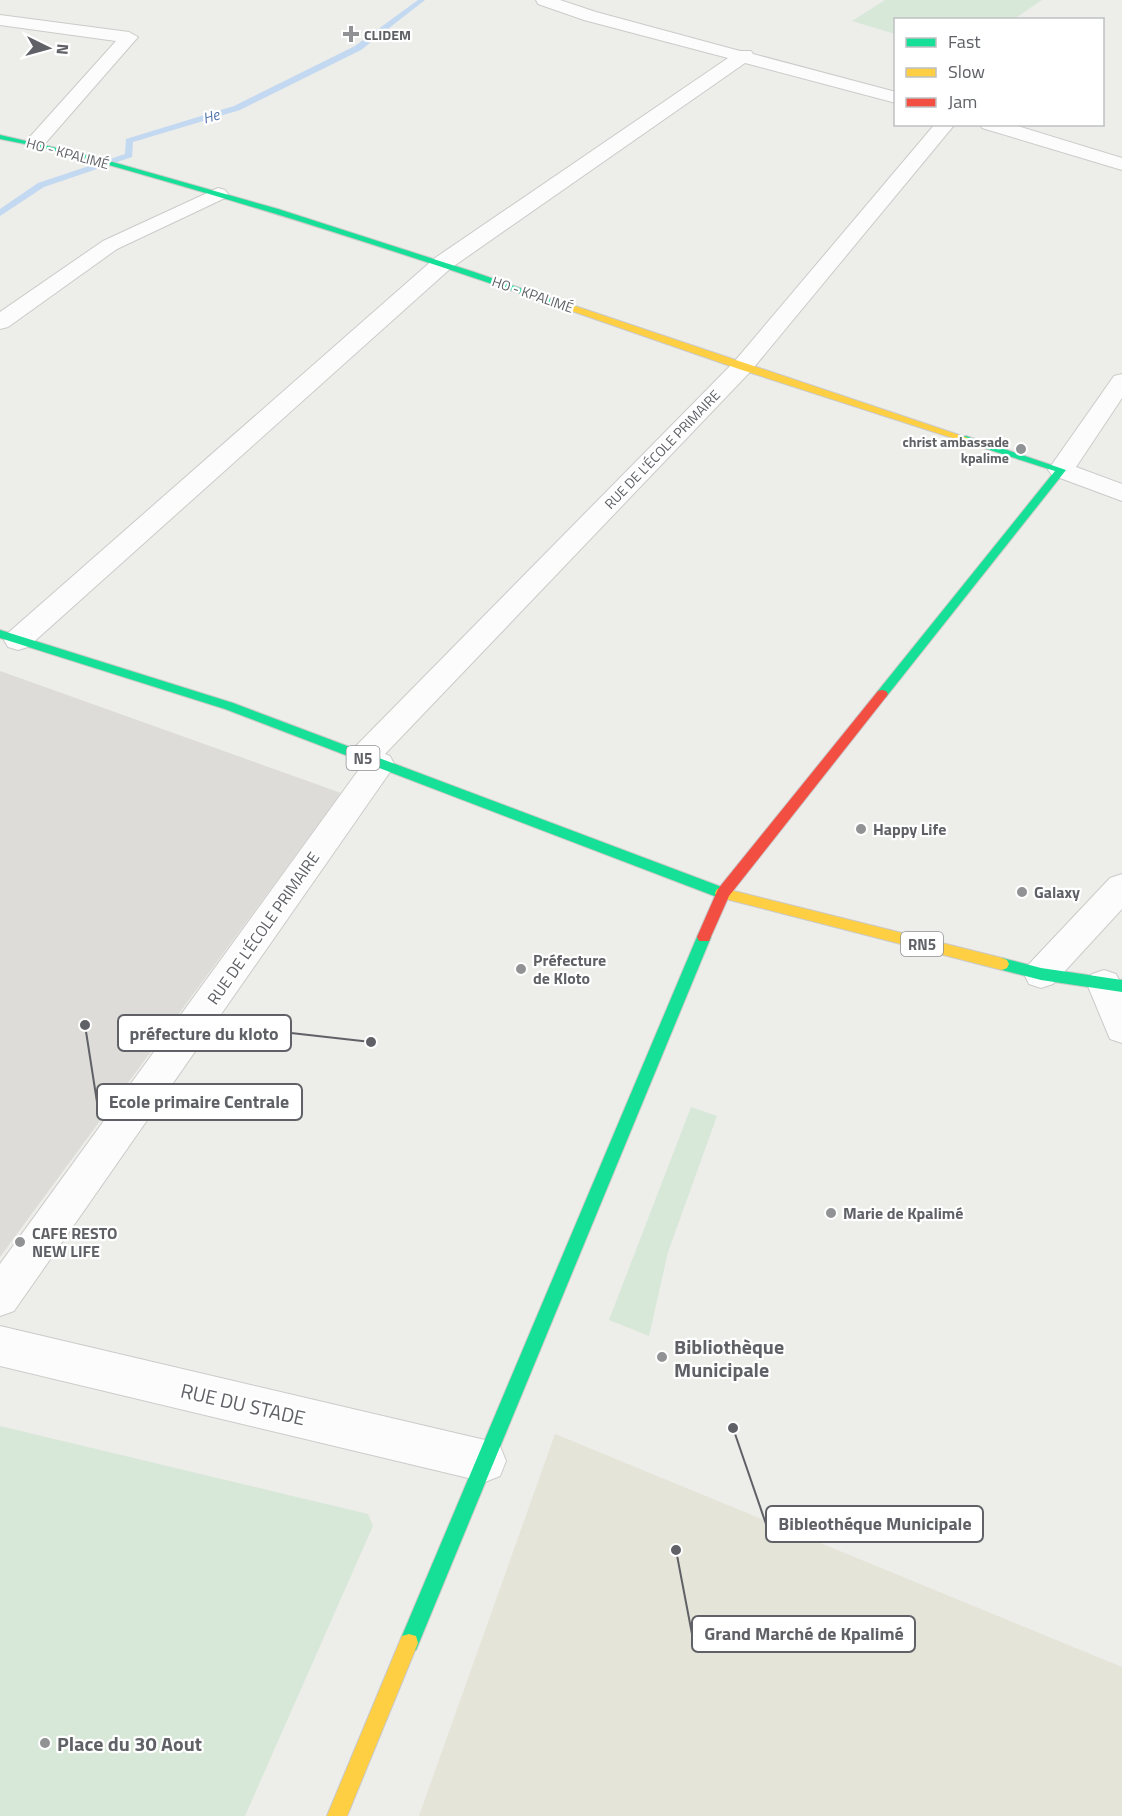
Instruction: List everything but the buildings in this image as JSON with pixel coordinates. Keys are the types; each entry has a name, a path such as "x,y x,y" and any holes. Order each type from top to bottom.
{"main road":[{"name":"HO - KPALIMÉ","path":"0,137 35,143 218,194 443,262 742,367 1061,470"},
{"path":"337,1816 723,893 1061,470"},
{"name":"N5","path":"9,637 229,706 723,893"},
{"name":"RN5","path":"723,893 1041,974 1113,985"}],"street":[{"path":"544,0 590,16 894,97"},
{"path":"0,20 129,37 35,143"},
{"path":"9,637 443,262 745,56"},
{"name":"RUE DE L'ÉCOLE PRIMAIRE","path":"0,1297 371,761 742,367 944,126"},
{"path":"995,126 1122,164"},
{"path":"0,322 110,245 218,194"},
{"path":"1122,381 1061,470 1122,493"},
{"path":"1041,974 1122,887"},
{"path":"1113,985 1122,1028"},
{"name":"RUE DU STADE","path":"0,1346 485,1461"}],"shaded area":[{"path":"0,671 341,793 0,1257"},
{"path":"555,1434 1122,1667 1122,1816 419,1816"}],"green space":[{"path":"885,0 1042,0 1015,18 894,18 894,34 852,21"},
{"path":"691,1107 717,1116 668,1252 649,1336 609,1320"},
{"path":"0,1426 368,1514 373,1526 245,1816 0,1816"}],"waterway":[{"name":"He","path":"0,213 41,185 129,155 129,141 237,108 358,48 422,0"}],"traffic: fast":[{"path":"0,137 88,157 225,196 422,257 569,307"},
{"path":"882,694 1061,470 966,439"},
{"path":"0,634 229,706 722,893"},
{"path":"409,1643 704,937"},
{"path":"1002,964 1041,974 1122,986"}],"traffic: slow":[{"path":"569,307 742,367 966,439"},
{"path":"722,893 1002,964"},
{"path":"337,1816 409,1643"}],"traffic: jam":[{"path":"704,937 723,893 882,694"}],"place":[{"name":"CLIDEM","path":"351,34"},
{"name":"christ ambassade kpalime","path":"1021,449"},
{"name":"Happy Life","path":"861,829"},
{"name":"Galaxy","path":"1022,892"},
{"name":"Préfecture de Kloto","path":"521,969"},
{"name":"Ecole primaire Centrale","path":"85,1025"},
{"name":"préfecture du kloto","path":"371,1042"},
{"name":"Marie de Kpalimé","path":"831,1213"},
{"name":"CAFE RESTO NEW LIFE","path":"20,1242"},
{"name":"Bibliothèque Municipale","path":"662,1357"},
{"name":"Bibleothéque Municipale","path":"733,1428"},
{"name":"Grand Marché de Kpalimé","path":"676,1550"},
{"name":"Place du 30 Aout","path":"45,1743"}]}
